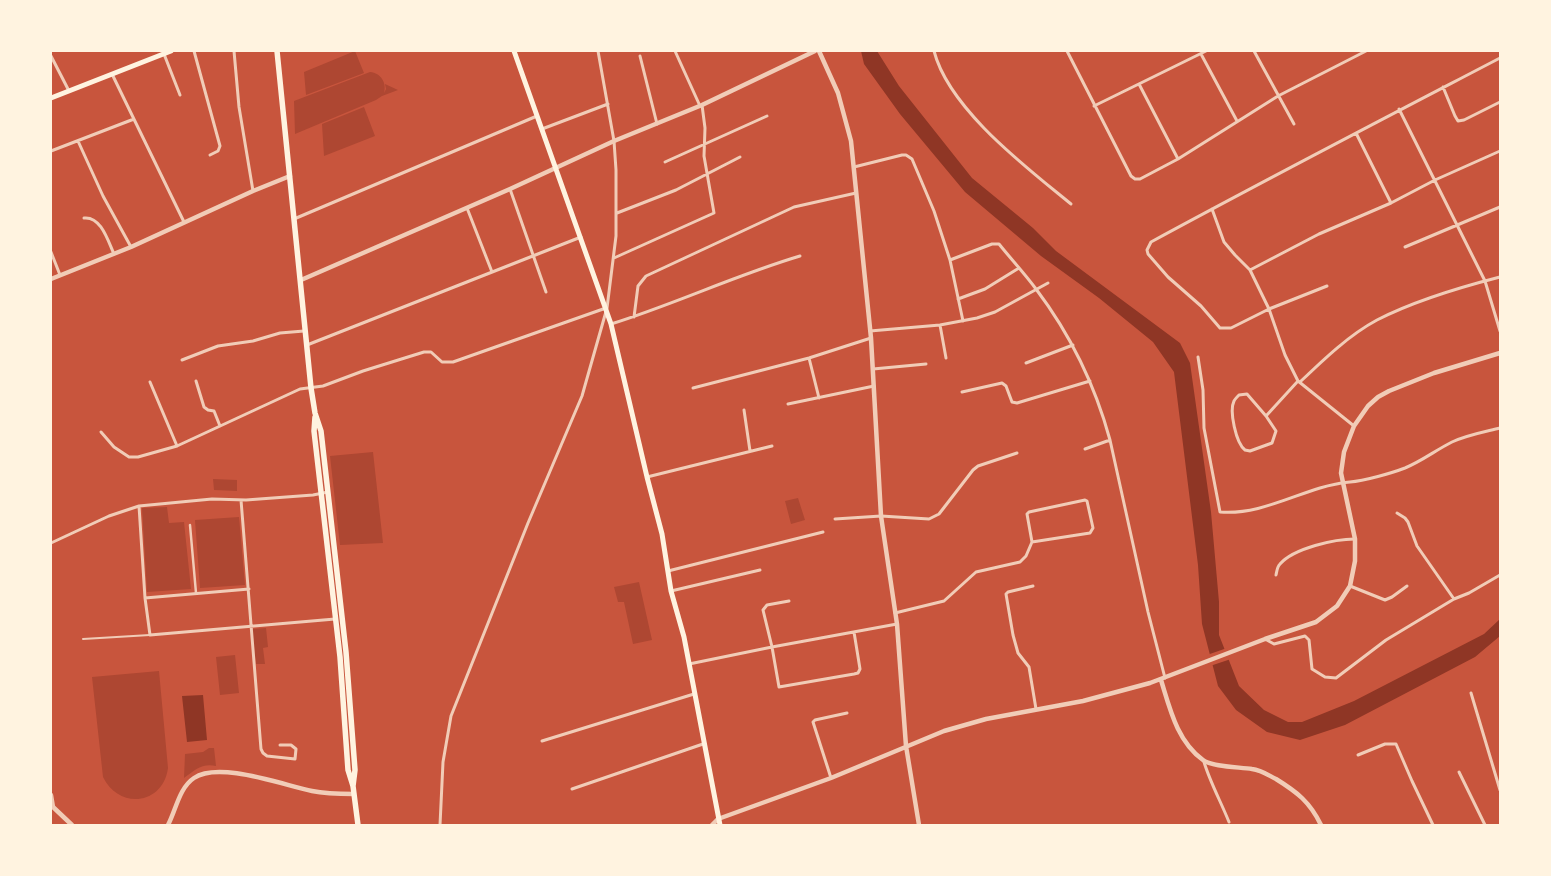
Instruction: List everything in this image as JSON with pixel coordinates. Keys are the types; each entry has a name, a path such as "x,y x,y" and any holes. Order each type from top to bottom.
{"main road":[{"path":"51,98 170,51"},
{"path":"276,51 311,388 316,413 314,431 343,618 355,770 353,786"},
{"path":"514,51 607,308 662,534 671,591 684,637 720,825"},
{"path":"324,493 340,657 348,770 353,786 358,825"}],"street":[{"path":"194,51 220,146 218,151 210,155"},
{"path":"234,51 239,107 253,190"},
{"path":"440,825 443,762 451,716 528,523 582,396 607,308 614,258 617,213 614,141 598,51"},
{"path":"614,258 714,213 707,175 704,146 705,128 701,105 675,51"},
{"path":"301,280 510,189 614,141 701,105 815,51"},
{"path":"819,51 838,93 851,140 871,338 881,516 897,624 906,746 919,825"},
{"path":"934,51 938,65 948,83 984,129 1071,204"},
{"path":"1067,51 1131,176 1135,179 1140,179 1178,159 1278,96 1366,51"},
{"path":"1094,106 1206,51"},
{"path":"1254,51 1294,124"},
{"path":"164,54 180,95"},
{"path":"1201,54 1237,121"},
{"path":"51,56 69,91"},
{"path":"640,56 657,124"},
{"path":"1326,286 1230,328 1220,328 1201,306 1168,277 1148,254 1147,250 1151,242 1400,109 1500,58"},
{"path":"112,74 184,222"},
{"path":"1139,84 1178,159"},
{"path":"1443,87 1458,120 1464,120 1500,102"},
{"path":"542,128 608,104"},
{"path":"1400,109 1486,281 1500,331"},
{"path":"294,219 537,116"},
{"path":"665,162 767,116"},
{"path":"51,151 134,119"},
{"path":"1356,133 1391,203"},
{"path":"78,141 103,196 131,247"},
{"path":"1250,270 1319,234 1391,203 1435,180 1500,151"},
{"path":"854,168 902,155 912,159 934,211 950,260 963,321"},
{"path":"617,213 676,190 740,157"},
{"path":"51,279 131,247 253,190 290,176"},
{"path":"510,189 546,292"},
{"path":"634,317 638,286 646,276 794,208 856,193"},
{"path":"1405,247 1459,226 1500,207"},
{"path":"467,208 492,272"},
{"path":"1212,209 1224,242 1234,255 1250,270 1269,310 1285,355 1299,381 1354,426"},
{"path":"84,218 90,218 99,224 114,254"},
{"path":"307,345 581,236"},
{"path":"950,260 996,243 999,244 1036,289 1073,345 1103,413 1163,679 1177,728 1190,747 1204,762 1229,822"},
{"path":"51,252 60,275"},
{"path":"611,324 764,267 800,256"},
{"path":"958,299 985,289 1019,268"},
{"path":"1266,416 1299,381 1321,362 1376,321 1404,308 1500,277"},
{"path":"870,331 940,325 976,318 995,312 1048,283"},
{"path":"101,432 114,447 128,457 138,457 177,446 300,389 323,386 424,352 431,352 442,362 453,362 607,308"},
{"path":"940,325 946,358"},
{"path":"182,360 218,346 253,341 280,333 306,331"},
{"path":"693,388 810,358 871,338"},
{"path":"1026,362 1073,345"},
{"path":"712,825 718,818 831,778 944,730 986,719 1083,701 1163,679 1265,639 1316,622 1337,606 1350,586 1355,561 1355,539 1341,473 1344,452 1354,426 1368,406 1378,396 1434,373 1500,353"},
{"path":"1198,357 1203,390 1204,428 1220,512 1247,511 1294,498 1319,488 1404,468 1422,460 1454,441 1500,428"},
{"path":"810,358 819,398"},
{"path":"873,369 926,364"},
{"path":"196,381 204,408 214,411 220,426"},
{"path":"962,392 1005,384 1012,402 1017,403 1090,381"},
{"path":"150,382 177,446"},
{"path":"788,404 874,386"},
{"path":"1247,394 1266,416 1276,431 1272,443 1250,451 1245,450 1238,442 1232,410 1234,400 1239,395 1247,394"},
{"path":"744,410 750,451"},
{"path":"1085,449 1110,440"},
{"path":"647,477 772,446"},
{"path":"835,519 881,516 929,519 939,514 978,466 1017,453"},
{"path":"51,543 108,516 139,506 212,499 241,500 324,493"},
{"path":"241,500 261,749 267,756 295,759 296,749 291,745 280,745"},
{"path":"895,614 944,602 976,572 1020,562 1026,556 1032,542 1029,512 1087,501 1093,528 1090,532 1032,542"},
{"path":"139,506 145,598 150,636 343,618"},
{"path":"1397,513 1406,518 1417,546 1454,599"},
{"path":"190,525 196,593"},
{"path":"668,571 823,532"},
{"path":"1276,575 1278,566 1285,560 1310,547 1336,540 1355,539"},
{"path":"671,591 760,570"},
{"path":"1265,639 1274,644 1305,636 1309,640 1312,669 1325,678 1336,678 1386,640 1500,574"},
{"path":"1033,586 1006,594 1018,654 1030,667 1036,710"},
{"path":"1350,586 1385,600 1407,586"},
{"path":"145,598 249,589"},
{"path":"789,601 768,605 763,610 779,687 858,673 860,671 854,632"},
{"path":"688,664 897,624"},
{"path":"1471,693 1500,790"},
{"path":"542,741 694,694"},
{"path":"831,778 813,722 848,713"},
{"path":"572,789 703,744"},
{"path":"1358,755 1385,744 1396,744 1433,825"},
{"path":"1204,762 1262,771 1300,794 1317,815 1321,825"},
{"path":"168,825 186,785 194,778 218,771 262,778 314,792 354,794"},
{"path":"1459,772 1485,825"},
{"path":"51,795 53,807 72,825"}],"lane":[{"path":"83,639 150,636"}],"shaded area":[{"path":"355,51 364,73 306,95 304,72"},
{"path":"861,51 877,51 899,86 972,178 1033,228 1056,251 1180,343 1190,363 1211,512 1219,602 1219,635 1239,686 1264,710 1288,722 1302,722 1354,701 1484,634 1500,619 1500,636 1475,657 1345,725 1300,740 1267,732 1236,710 1218,686 1202,624 1198,565 1174,372 1153,342 1099,298 1041,256 965,192 900,114 864,64"},
{"path":"370,72 380,76 384,82 384,93 386,89 385,84 398,90 295,134 294,101"},
{"path":"364,107 375,136 324,156 322,124"},
{"path":"373,452 383,543 340,545 330,456"},
{"path":"213,479 237,480 237,491 214,490"},
{"path":"798,498 805,520 791,524 785,501"},
{"path":"167,507 169,523 184,522 191,589 147,592 142,508"},
{"path":"239,517 245,585 200,588 195,520"},
{"path":"639,582 652,640 633,644 624,602 618,602 614,587"},
{"path":"266,628 268,647 263,648 265,664 256,664 252,629"},
{"path":"235,655 239,693 220,695 216,657"},
{"path":"159,671 168,768 158,790 140,799 129,798 119,795 110,788 103,777 92,677"},
{"path":"203,695 207,740 187,742 182,696"},
{"path":"209,748 214,748 216,766 203,766 184,778 185,754 203,752"}],"pier":[{"path":"1227,648 1231,659 1210,666 1207,655"}]}
